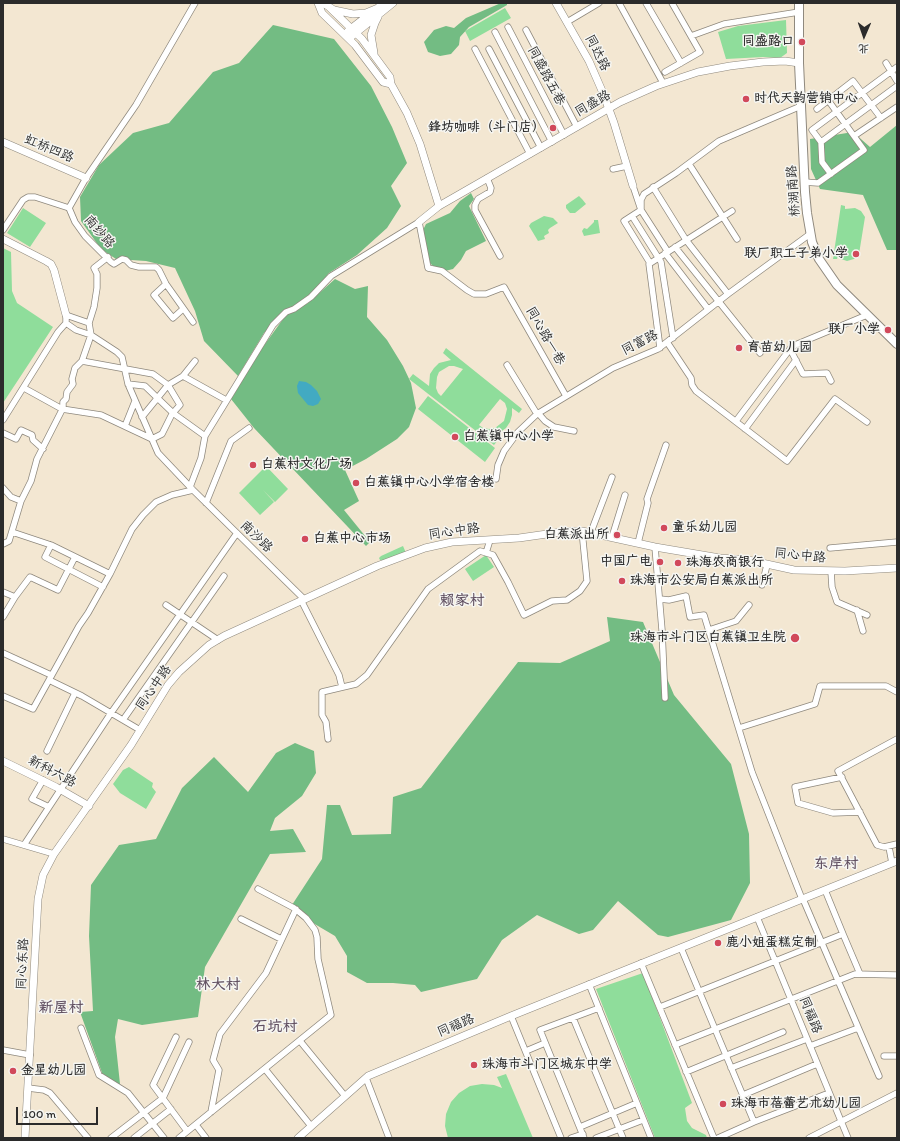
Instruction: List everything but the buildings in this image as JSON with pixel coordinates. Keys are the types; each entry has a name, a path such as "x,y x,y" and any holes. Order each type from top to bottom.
{"main road":[{"name":"桥湖南路","path":"799,7 798,63 804,182 810,234 819,259 837,285 897,344"}],"street":[{"path":"3,230 23,200 28,197 34,197 69,208 86,178 136,105 196,3"},
{"path":"318,3 322,13 347,36 382,82 390,84"},
{"path":"326,5 340,12 353,14 366,13 393,3"},
{"name":"同达路","path":"556,3 589,61 609,109 633,186"},
{"path":"567,22 599,3"},
{"path":"619,3 662,81"},
{"path":"646,3 681,63"},
{"path":"665,72 700,52 672,3"},
{"path":"326,5 353,31 390,77 390,84 407,113 420,144 439,206"},
{"path":"691,36 724,24 799,7"},
{"path":"347,36 381,8"},
{"path":"377,60 373,47 372,35 374,23 381,8"},
{"name":"同盛路五巷","path":"508,26 564,135"},
{"path":"526,30 577,127"},
{"path":"494,32 552,142"},
{"path":"475,49 530,154"},
{"path":"489,49 541,148"},
{"name":"同盛路","path":"419,222 439,206 487,178 620,102 656,86 698,72 763,62 785,61 798,63"},
{"path":"886,63 897,81"},
{"path":"831,174 822,162 821,142 812,130 897,67"},
{"path":"817,109 853,81 881,118"},
{"path":"821,142 897,86"},
{"path":"804,182 818,183 864,150 828,100"},
{"path":"641,210 641,200 644,194 725,138 801,106"},
{"path":"854,136 897,107"},
{"name":"虹桥四路","path":"3,142 86,178"},
{"path":"689,164 737,239"},
{"path":"614,169 627,166"},
{"path":"487,178 491,188 490,192 478,199 475,205 475,210 500,256"},
{"path":"633,186 641,210 667,253 708,309"},
{"path":"653,187 686,240 728,294"},
{"name":"南纱路","path":"69,208 74,222 85,236 108,258 94,268 98,274 98,288 89,323 91,335"},
{"path":"641,210 624,221 650,263 660,348"},
{"path":"650,263 732,211"},
{"path":"632,216 662,262 673,338"},
{"path":"3,696 32,709 103,587 132,529 156,502 192,488 201,458 205,436 272,325 278,318 311,297 331,276 419,222"},
{"name":"同心路一巷","path":"419,222 428,268 442,271 474,294 486,294 504,287 566,396"},
{"name":"同富路","path":"496,479 498,465 504,451 518,432 537,414 613,368 650,354 660,348 718,301 810,234"},
{"path":"3,239 46,260 51,264 54,270 66,319 3,420"},
{"path":"675,247 760,353"},
{"path":"108,258 114,264 122,259 126,260 131,265 139,267 156,267 193,322"},
{"path":"166,284 154,295 173,318 184,309"},
{"path":"736,421 790,349 867,315"},
{"path":"66,319 89,323"},
{"name":"南沙路","path":"66,319 76,330 91,335 122,357 128,384 158,453 303,599 339,675 342,688"},
{"path":"3,544 9,541 21,501 31,481 35,465 62,409 63,402 73,384 72,379 75,368 82,361 91,335"},
{"path":"667,342 691,378 692,385 696,391 787,460 835,399 866,422"},
{"path":"790,349 803,374 828,373 831,381"},
{"path":"745,429 796,360"},
{"path":"24,388 62,409 100,415 152,439 162,434 173,413 180,405 168,386 154,374 82,361"},
{"path":"142,417 168,386 183,376 195,361"},
{"path":"507,365 537,414 554,427 574,431"},
{"path":"183,376 226,400"},
{"path":"128,384 146,386 173,413 205,436"},
{"path":"125,426 135,401"},
{"path":"206,503 231,441 248,428"},
{"path":"3,433 16,439 21,430 32,435 33,440 43,449"},
{"path":"638,543 648,504 647,499 666,445"},
{"path":"591,532 612,477"},
{"path":"3,488 11,497 21,501"},
{"path":"612,537 625,495"},
{"name":"同心中路","path":"89,806 168,685 200,652 218,640 303,599 377,566 425,548 452,542 519,538 568,531 582,531 655,547 720,558 748,560 794,570 831,572 897,568"},
{"path":"328,739 326,722 322,715 322,692 356,684 367,675 428,589 480,551 493,555 524,615 552,601 562,601 571,598 576,595 587,581 582,531"},
{"path":"12,532 51,545 110,574"},
{"path":"24,845 111,713 237,533"},
{"path":"486,553 490,540"},
{"path":"830,548 897,542"},
{"path":"51,545 45,557 103,587"},
{"path":"655,547 660,599 665,698"},
{"path":"3,617 15,597 30,577 58,590 75,557"},
{"path":"762,585 767,565"},
{"path":"831,572 832,587 838,602 867,615"},
{"path":"123,720 224,576"},
{"path":"3,592 15,597"},
{"path":"660,599 669,600 686,596 690,618 704,615 755,779 802,899 879,1076"},
{"path":"166,604 218,640"},
{"path":"709,630 736,621 749,605"},
{"path":"857,610 863,631"},
{"path":"3,653 50,677 140,730"},
{"path":"739,728 816,704 820,686 886,686 897,692"},
{"path":"47,751 75,693"},
{"path":"897,739 838,771 877,845 889,847 897,844"},
{"name":"新科六路","path":"3,762 43,780 89,806"},
{"path":"842,777 795,787 798,803 825,812 860,812"},
{"path":"43,780 32,799 49,807"},
{"name":"同心东路","path":"25,1138 39,893 43,875 54,854 89,806"},
{"path":"3,839 54,854"},
{"path":"889,847 894,862"},
{"name":"同福路","path":"298,1138 366,1078 589,984 894,862"},
{"path":"179,1138 331,1015 318,959 317,933 311,923 296,909 258,889"},
{"path":"825,890 860,974"},
{"path":"211,1112 220,1070 213,1060 220,1034 266,973 296,909"},
{"name":"同福路","path":"757,918 848,1138"},
{"path":"241,919 281,939"},
{"path":"660,1007 843,934"},
{"path":"681,948 754,1122"},
{"path":"641,963 714,1138"},
{"path":"675,1045 855,974 897,975"},
{"path":"589,984 651,1138"},
{"path":"571,1138 583,1136 540,1030 599,1008"},
{"path":"511,1016 561,1138"},
{"path":"573,1018 623,1138"},
{"path":"81,1028 99,1075 128,1093 164,1138"},
{"path":"810,1046 858,1028"},
{"path":"686,1072 783,1032"},
{"path":"176,1037 153,1085 187,1131"},
{"path":"731,1068 807,1039"},
{"path":"300,1041 345,1096"},
{"path":"111,1138 163,1098 189,1042"},
{"path":"526,1051 545,1043"},
{"path":"3,1050 30,1054"},
{"path":"884,1056 897,1056"},
{"path":"742,1095 817,1064"},
{"path":"265,1069 311,1126"},
{"path":"366,1078 388,1138"},
{"path":"28,1088 44,1090 50,1093 88,1138"},
{"path":"718,1138 754,1122 829,1093"},
{"path":"809,1138 897,1093"},
{"path":"580,1126 637,1104"},
{"path":"134,1138 171,1109"},
{"path":"596,1138 643,1120"},
{"path":"196,1125 204,1136 207,1134 211,1138"}],"green space":[{"path":"501,3 507,3 507,5 469,27 460,37 459,45 451,54 440,56 428,52 424,42 434,30 446,26 454,28 466,18"},
{"path":"505,8 511,18 470,41 465,31"},
{"path":"786,20 787,53 780,58 763,57 726,59 718,32 738,26"},
{"path":"273,25 334,39 371,86 392,127 407,163 391,186 401,206 387,228 357,255 329,273 314,292 297,306 287,309 264,333 238,376 204,341 195,311 175,268 146,261 116,259 101,249 81,221 80,197 99,165 133,133 169,123 213,72 239,63"},
{"path":"897,125 897,250 887,250 863,195 820,189 811,169 810,139 853,132 870,147"},
{"path":"471,193 474,199 469,206 486,241 466,251 461,260 453,269 445,271 434,267 429,262 423,230 426,224 450,213 460,201"},
{"path":"579,196 586,204 575,213 570,213 566,208 566,205"},
{"path":"841,205 845,206 845,209 855,208 861,211 865,217 859,254 854,259 847,261 838,256 837,259 833,259"},
{"path":"23,208 46,223 30,247 7,233"},
{"path":"544,216 553,218 558,223 548,230 549,233 544,236 545,239 538,241 529,226 531,223"},
{"path":"594,220 598,220 600,233 584,236 582,231 584,228 587,229 594,222"},
{"path":"3,248 11,252 12,291 17,303 53,327 3,403"},
{"path":"335,279 355,289 368,286 367,317 387,340 403,366 411,383 416,408 409,427 397,439 366,459 345,470 359,501 344,510 370,542 366,546 254,428 231,399 257,355 286,315 308,303"},
{"path":"446,348 522,409 519,413 512,408 510,422 506,428 499,433 492,435 498,440 494,445 409,379 413,374 429,386 430,374 434,368 439,363 451,360 443,353","holes":["449,366 463,369 441,396 436,388 437,377 439,372","500,399 505,403 507,409 504,421 495,428 483,428 479,425"]},
{"path":"428,396 495,448 485,462 418,409"},
{"path":"266,466 288,489 275,502 263,490 274,502 260,515 239,493"},
{"path":"403,546 406,553 382,561 380,560 379,558 381,556"},
{"path":"486,555 494,567 473,581 465,569"},
{"path":"607,617 643,622 674,695 731,764 749,834 750,883 731,920 668,937 658,935 618,901 593,930 579,934 537,915 502,940 477,979 421,992 415,985 367,983 347,972 347,956 335,936 290,908 322,859 327,805 340,805 352,835 391,834 393,797 421,788 518,662 560,663 610,641"},
{"path":"295,743 314,751 316,773 302,796 275,818 270,831 293,829 306,852 270,854 205,967 198,1017 142,1025 118,1019 115,1037 120,1084 115,1088 105,1081 80,1012 93,1011 89,936 91,885 119,845 156,839 182,788 214,757 248,792 276,753"},
{"path":"129,767 153,783 152,787 156,792 146,809 120,793 113,784 123,770"},
{"path":"643,973 692,1103 685,1108 687,1121 692,1128 706,1135 707,1138 655,1138 596,989"},
{"path":"506,1074 533,1138 448,1138 445,1126 446,1114 451,1102 459,1093 470,1086 482,1084 494,1085 502,1088 497,1077"}],"water":[{"path":"299,381 306,382 317,391 321,399 318,404 313,406 308,405 298,393 297,386"}],"place":[{"name":"同盛路口","path":"802,42"},
{"name":"时代天韵营销中心","path":"746,99"},
{"name":"鋒坊咖啡（斗门店）","path":"553,128"},
{"name":"联厂职工子弟小学","path":"856,254"},
{"name":"联厂小学","path":"888,330"},
{"name":"育苗幼儿园","path":"739,348"},
{"name":"白蕉镇中心小学","path":"455,437"},
{"name":"白蕉村文化广场","path":"253,465"},
{"name":"白蕉镇中心小学宿舍楼","path":"356,483"},
{"name":"童乐幼儿园","path":"664,528"},
{"name":"白蕉派出所","path":"617,535"},
{"name":"白蕉中心市场","path":"305,539"},
{"name":"中国广电","path":"660,562"},
{"name":"珠海农商银行","path":"678,563"},
{"name":"珠海市公安局白蕉派出所","path":"622,581"},
{"name":"珠海市斗门区白蕉镇卫生院","path":"795,638"},
{"name":"鹿小姐蛋糕定制","path":"718,943"},
{"name":"珠海市斗门区城东中学","path":"474,1065"},
{"name":"金星幼儿园","path":"13,1071"},
{"name":"珠海市蓓蕾艺术幼儿园","path":"723,1104"}],"district":[{"name":"赖家村","path":"462,601"},
{"name":"东岸村","path":"836,864"},
{"name":"林大村","path":"218,985"},
{"name":"新屋村","path":"61,1008"},
{"name":"石坑村","path":"275,1027"}]}
